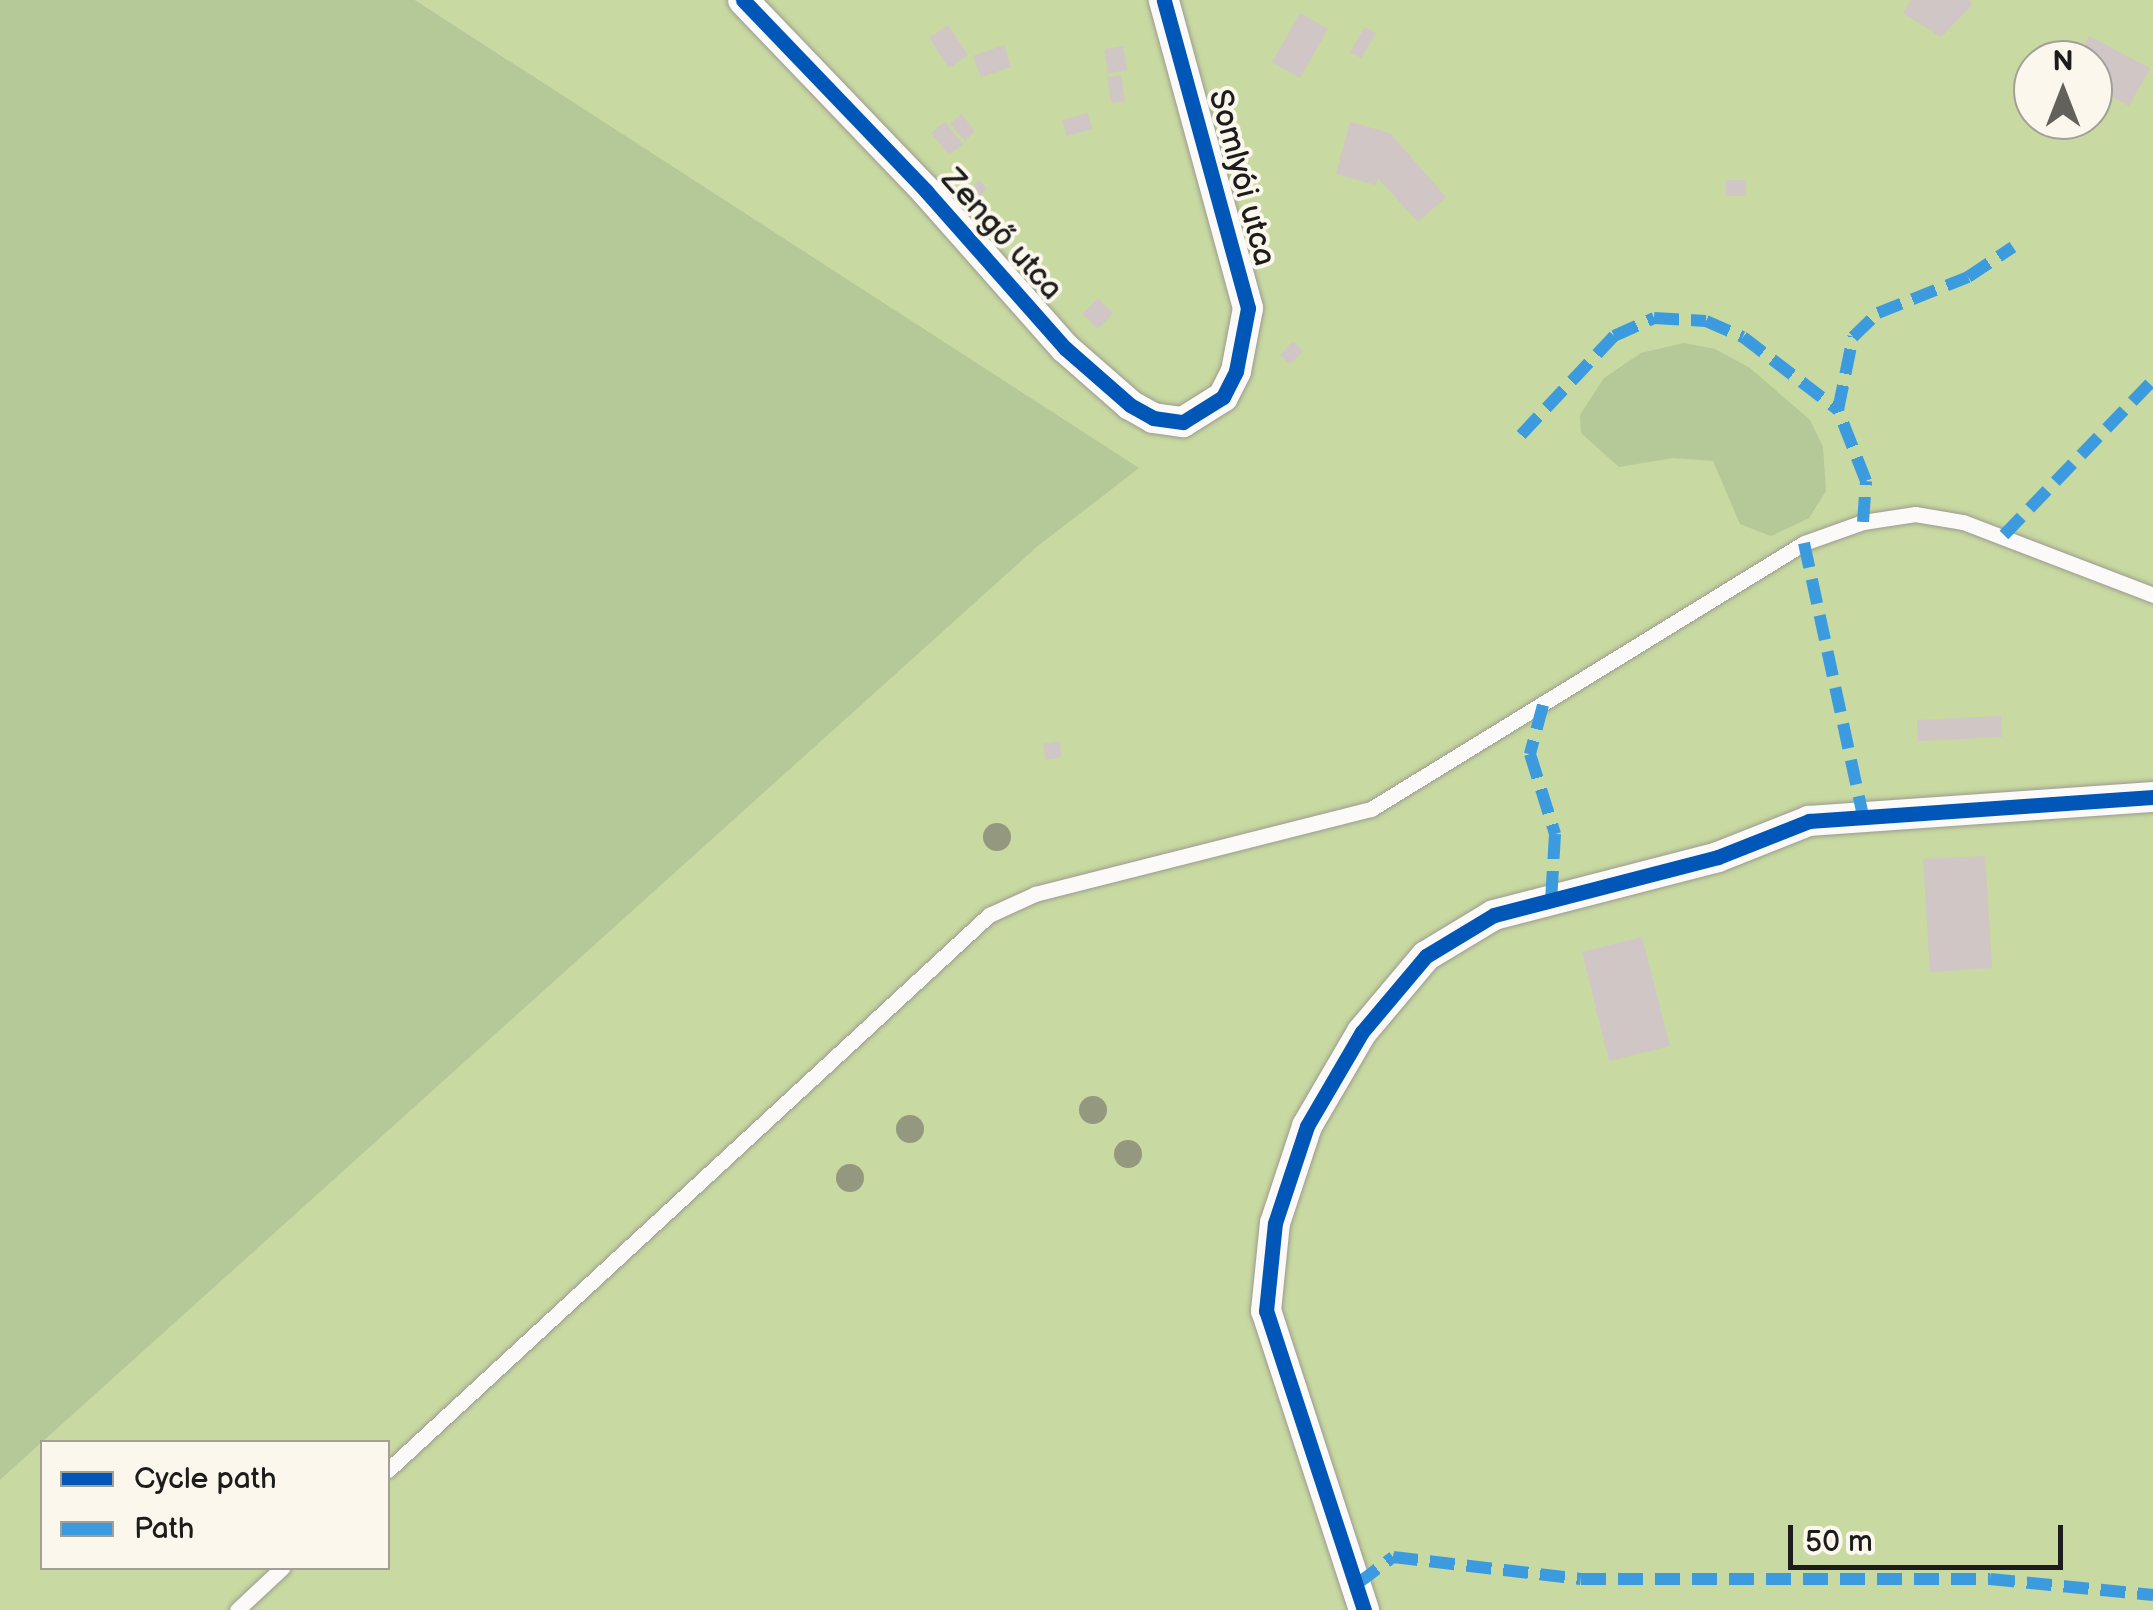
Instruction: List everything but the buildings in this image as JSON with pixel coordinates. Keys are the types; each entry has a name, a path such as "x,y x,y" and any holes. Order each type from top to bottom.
{"street":[{"name":"Zengő utca","path":"743,0 926,191 1065,348 1130,405 1167,422 1196,419 1224,398 1236,371"},
{"name":"Somlyói utca","path":"1164,0 1248,308 1236,371"},
{"path":"1364,1610 1266,1311 1275,1223 1307,1126 1362,1032 1426,956 1494,915 1718,857 1809,821 2153,796"}],"lane":[{"path":"390,1468 989,915 1036,894 1371,809 1804,542 1863,522 1915,514 1963,522 2153,595"},
{"path":"237,1610 280,1570"}],"green space":[{"path":"0,0 415,0 1139,468 1038,546 0,1480"},
{"path":"415,0 2153,0 2153,1610 0,1610 0,1480 40,1444 40,1570 390,1570 390,1440 44,1440 1038,546 1138,468"},
{"path":"1684,343 1715,349 1750,368 1810,420 1823,447 1826,491 1809,518 1771,536 1740,524 1713,461 1673,458 1619,467 1581,433 1580,415 1604,378 1641,353"}],"marked path":[{"path":"1863,522 1866,481 1838,410 1853,337 1878,313 1968,277 2013,247"},
{"path":"1521,435 1614,336 1654,318 1706,321 1743,337 1838,410"},
{"path":"2004,535 2153,380"},
{"path":"1804,543 1862,812"},
{"path":"1543,705 1530,754 1555,834 1551,901"},
{"path":"1357,1584 1393,1557 1581,1579 1990,1579 2153,1595"}],"cycle path":[{"path":"743,0 926,191 1065,348 1130,405 1153,418 1183,422 1223,397 1236,371 1248,308 1164,0"},
{"path":"1364,1610 1266,1311 1275,1223 1307,1126 1362,1032 1426,956 1494,915 1718,857 1809,821 2153,797"}]}
